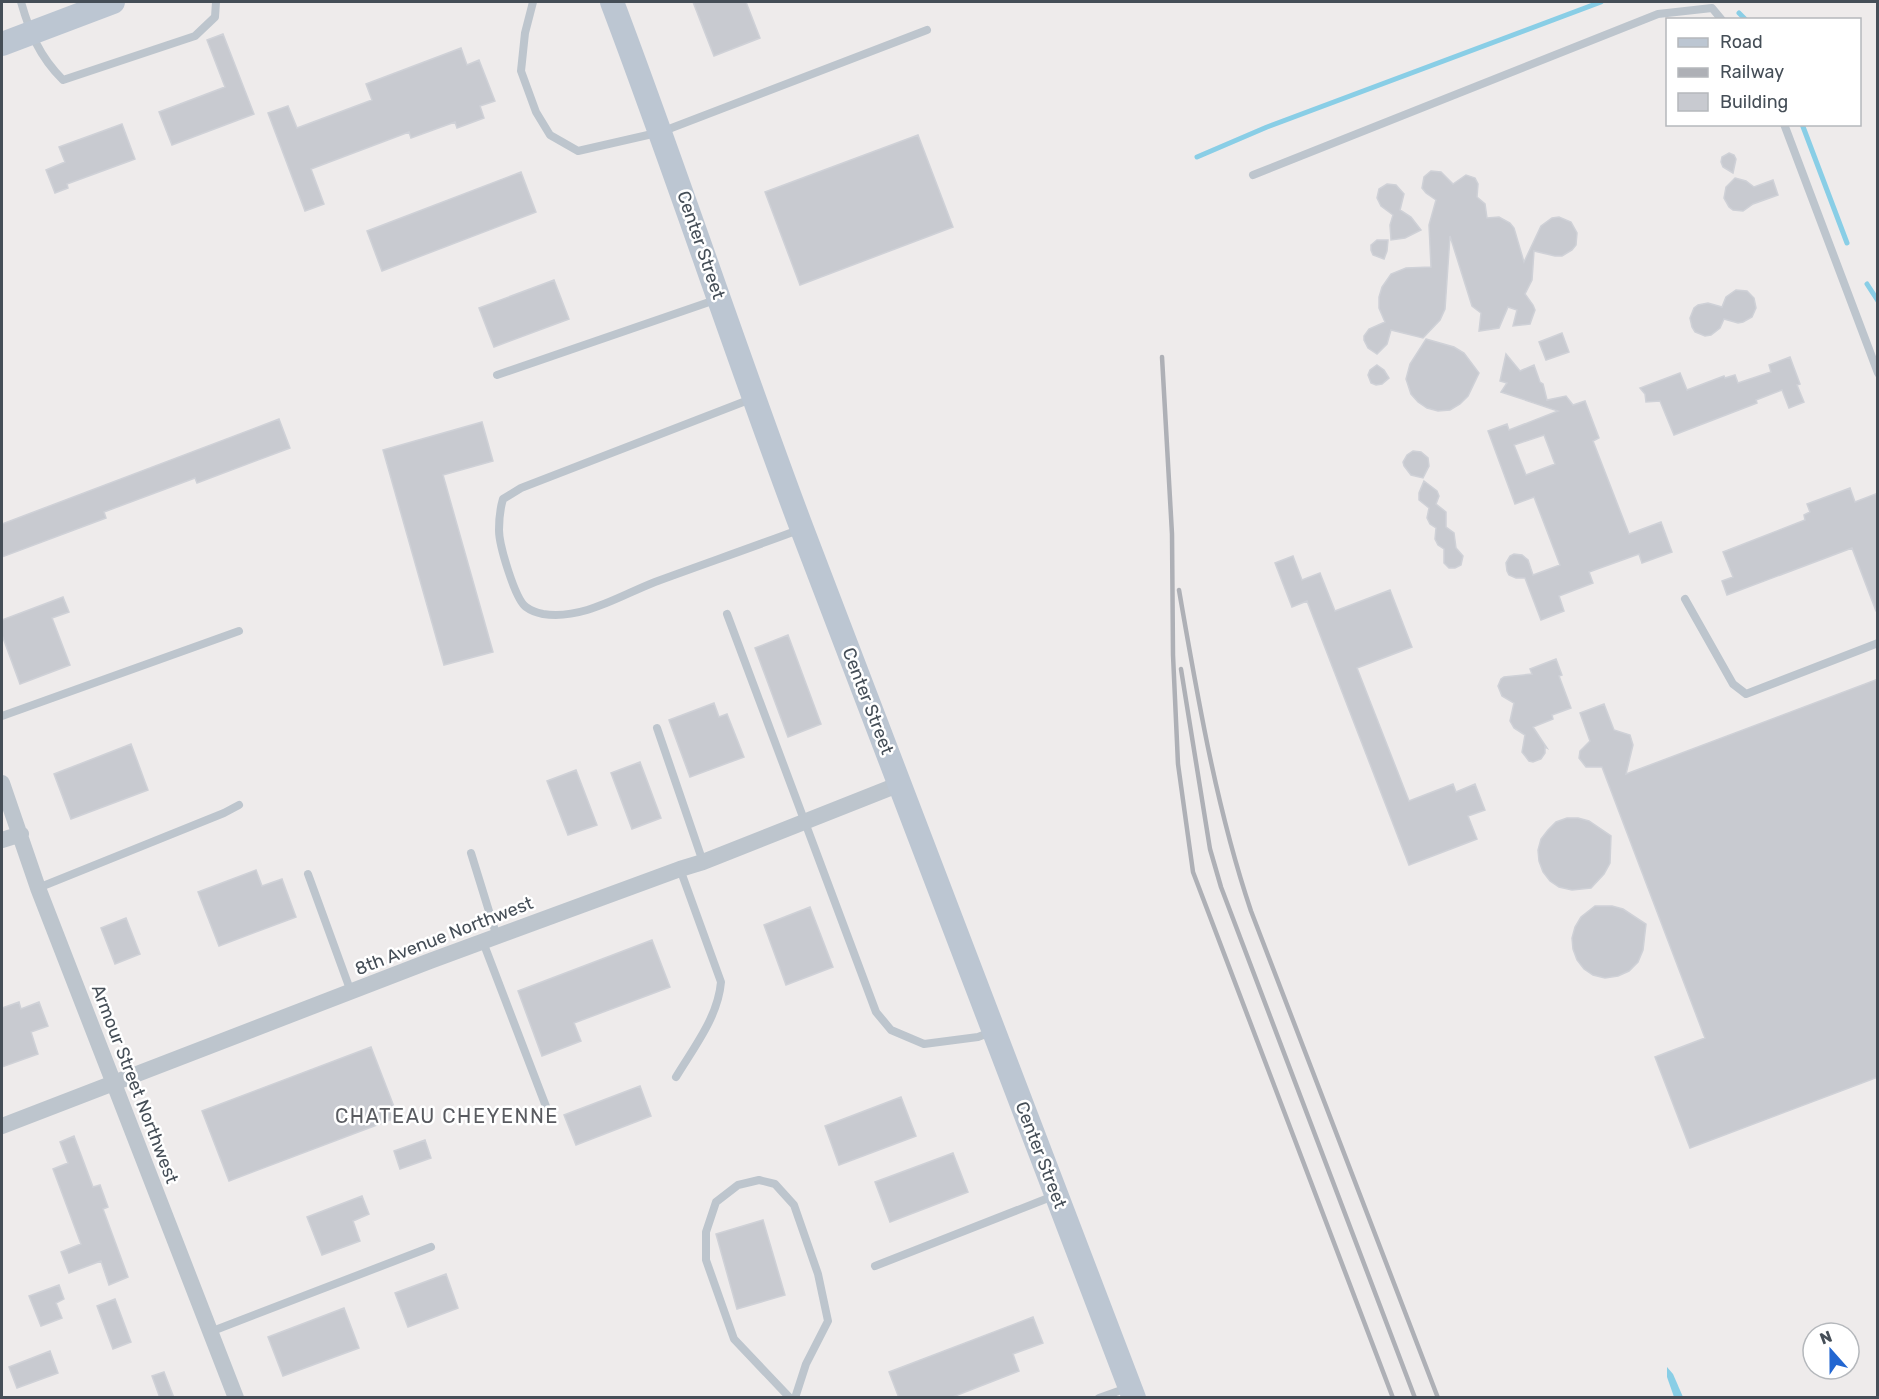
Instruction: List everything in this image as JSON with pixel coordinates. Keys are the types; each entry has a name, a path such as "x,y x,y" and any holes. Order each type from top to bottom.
{"main road":[{"path":"2,44 113,2"},
{"name":"Center Street","path":"612,2 661,132 801,529 1132,1392"}],"street":[{"name":"Armour Street Northwest","path":"2,783 38,888 236,1398"},
{"name":"8th Avenue Northwest","path":"2,1126 490,939 703,862 900,783"},
{"path":"2,840 21,834"}],"lane":[{"path":"21,2 30,33 50,67 63,80 195,36 215,17 216,2"},
{"path":"533,2 525,33 521,71 536,112 550,135 578,151 661,132 927,30"},
{"path":"1253,174 1658,14 1712,8 1720,18"},
{"path":"1785,126 1878,373"},
{"path":"497,375 720,298"},
{"path":"753,398 521,488 503,499 499,515 499,533 507,566 525,606 541,614 585,612 654,583 801,529"},
{"path":"1685,599 1733,684 1746,694 1878,644"},
{"path":"728,614 876,1012 891,1029 924,1044 978,1037 994,1030"},
{"path":"2,716 239,631"},
{"path":"657,728 703,862"},
{"path":"38,888 224,813 239,804"},
{"path":"471,853 490,939 547,1109"},
{"path":"676,1077 712,1017 720,998 721,982 680,869"},
{"path":"308,874 351,993"},
{"path":"790,1398 734,1339 706,1260 706,1232 716,1202 738,1185 759,1180 775,1184 794,1205 818,1274 828,1321 806,1364 795,1398"},
{"path":"875,1266 1056,1195"},
{"path":"210,1332 431,1247"},
{"path":"1099,1398 1132,1392"}],"water":[{"path":"1667,1367 1673,1374 1683,1397 1674,1397 1667,1377"}],"building":[{"path":"693,2 746,2 760,38 714,56"},
{"path":"223,34 254,114 172,145 159,112 225,87 207,40"},
{"path":"461,48 467,65 479,60 495,101 480,106 484,118 457,128 455,122 411,138 409,132 311,169 324,204 305,211 268,113 288,106 297,128 372,100 366,84"},
{"path":"122,124 135,159 67,184 68,188 55,193 46,170 65,162 59,147"},
{"path":"918,135 953,227 800,285 765,192"},
{"path":"1729,153 1736,159 1733,173 1723,167 1721,162 1722,157"},
{"path":"1431,171 1441,172 1453,184 1466,175 1475,178 1478,184 1477,197 1485,204 1487,218 1499,217 1510,223 1514,228 1524,262 1541,226 1552,218 1559,217 1571,222 1577,233 1576,245 1562,256 1534,251 1532,280 1525,294 1535,310 1530,324 1513,326 1517,310 1508,307 1499,328 1479,331 1481,313 1472,306 1450,236 1445,309 1440,320 1423,338 1391,330 1387,344 1377,354 1368,348 1364,336 1369,329 1385,322 1379,308 1382,287 1391,274 1406,268 1431,267 1429,225 1436,200 1422,188 1424,177"},
{"path":"521,172 536,212 382,271 367,231"},
{"path":"1735,178 1746,181 1754,187 1773,180 1778,195 1753,204 1743,211 1733,210 1724,198 1726,187"},
{"path":"1387,184 1396,185 1404,194 1400,210 1411,217 1421,230 1405,238 1391,240 1390,225 1393,215 1381,206 1377,198 1379,189"},
{"path":"1377,240 1388,240 1384,259 1373,255 1371,250 1371,245"},
{"path":"554,280 569,319 494,347 479,308"},
{"path":"1736,290 1747,291 1754,298 1756,308 1752,317 1738,323 1724,319 1720,328 1711,335 1705,336 1695,332 1690,318 1694,308 1708,303 1722,307 1726,297"},
{"path":"1562,333 1569,352 1546,360 1539,342"},
{"path":"1426,339 1454,347 1464,353 1479,373 1468,396 1450,410 1438,411 1427,408 1411,394 1406,379 1410,364"},
{"path":"1506,354 1520,371 1534,365 1540,382 1543,384 1547,400 1566,396 1573,405 1585,401 1599,438 1593,441 1629,534 1661,522 1672,552 1642,563 1639,554 1589,572 1593,583 1559,596 1564,611 1541,620 1525,578 1509,575 1506,563 1514,554 1522,555 1528,560 1533,575 1560,565 1534,497 1515,504 1488,431 1507,424 1509,430 1558,411 1501,392 1507,383 1500,381","holes":["1544,435 1555,464 1526,475 1514,445"]},
{"path":"1790,357 1804,402 1789,408 1782,390 1756,400 1757,403 1674,435 1660,401 1646,402 1645,394 1640,388 1680,373 1687,390 1724,376 1725,378 1735,375 1738,383 1771,372 1769,365"},
{"path":"1377,365 1389,378 1382,384 1376,385 1371,383 1368,375 1370,370"},
{"path":"279,419 290,448 197,483 195,478 104,512 106,518 2,557 2,524"},
{"path":"482,422 493,461 443,475 493,652 444,665 383,450"},
{"path":"1413,451 1421,452 1428,458 1429,466 1423,478 1411,475 1404,466 1403,462 1407,455"},
{"path":"1424,481 1437,491 1439,496 1436,504 1446,512 1446,527 1454,533 1456,548 1463,556 1461,565 1455,568 1449,568 1444,563 1444,549 1438,545 1435,539 1436,528 1427,518 1429,508 1419,500"},
{"path":"1850,488 1855,502 1878,493 1878,611 1876,611 1852,548 1727,595 1722,581 1733,577 1723,552 1805,520 1804,515 1810,512 1807,504"},
{"path":"1293,556 1302,580 1320,573 1335,611 1390,590 1412,647 1357,668 1409,801 1453,784 1456,792 1475,784 1485,810 1468,816 1477,839 1409,865 1307,601 1292,607 1275,563"},
{"path":"63,597 69,612 52,618 70,665 20,684 2,635 2,620"},
{"path":"788,635 821,724 788,737 755,648"},
{"path":"1556,659 1562,675 1559,676 1571,708 1552,715 1553,719 1533,727 1547,748 1545,747 1545,753 1541,759 1533,762 1529,761 1522,752 1525,735 1514,728 1510,721 1514,703 1502,696 1498,686 1504,677 1532,674 1530,669"},
{"path":"1878,679 1878,1077 1690,1148 1655,1057 1705,1038 1602,767 1586,767 1579,758 1580,751 1590,741 1580,713 1604,704 1614,730 1630,735 1633,745 1626,774"},
{"path":"714,703 719,717 727,714 744,757 690,777 669,720"},
{"path":"131,744 148,790 71,819 54,774"},
{"path":"640,762 661,818 632,829 611,773"},
{"path":"576,770 597,825 568,835 547,781"},
{"path":"1567,818 1589,821 1611,836 1610,863 1604,874 1591,888 1572,890 1559,887 1543,872 1539,861 1538,850 1541,839 1556,822"},
{"path":"256,870 262,886 282,879 296,917 219,946 198,892"},
{"path":"1595,906 1612,906 1623,909 1646,924 1643,950 1638,962 1629,971 1618,976 1605,978 1593,975 1577,960 1573,949 1572,938 1575,927 1581,917"},
{"path":"810,907 833,967 786,985 764,925"},
{"path":"126,918 140,954 115,964 101,928"},
{"path":"652,940 670,987 574,1023 581,1041 542,1056 518,991"},
{"path":"19,1002 21,1009 39,1002 48,1026 31,1032 38,1054 2,1067 2,1008"},
{"path":"371,1047 398,1117 229,1181 202,1111"},
{"path":"640,1086 651,1116 576,1145 564,1115"},
{"path":"901,1097 916,1136 839,1165 825,1126"},
{"path":"74,1136 93,1187 100,1185 108,1207 103,1209 128,1277 109,1285 101,1261 69,1273 61,1252 81,1244 53,1169 68,1163 60,1142"},
{"path":"425,1140 431,1158 400,1169 394,1151"},
{"path":"953,1153 968,1192 890,1222 875,1182"},
{"path":"362,1196 369,1214 353,1221 360,1241 322,1255 307,1217"},
{"path":"763,1220 785,1295 737,1309 716,1234"},
{"path":"446,1274 458,1308 408,1327 395,1293"},
{"path":"59,1285 64,1299 56,1303 62,1318 41,1326 29,1296"},
{"path":"115,1299 131,1342 113,1349 97,1306"},
{"path":"344,1308 359,1348 283,1376 268,1337"},
{"path":"1033,1317 1043,1343 1013,1354 1019,1371 950,1398 899,1398 889,1372"},
{"path":"50,1351 58,1373 17,1388 9,1367"},
{"path":"164,1372 174,1398 160,1398 152,1376"}],"waterway":[{"path":"1197,157 1267,127 1601,2"},
{"path":"1739,13 1744,18"},
{"path":"1803,126 1847,243"},
{"path":"1867,284 1878,301"}],"railway":[{"path":"1162,357 1172,534 1173,655 1178,764 1193,872 1393,1398"},
{"path":"1179,590 1218,792 1251,911 1438,1398"},
{"path":"1181,669 1210,849 1221,887 1415,1398"}],"district":[{"name":"CHATEAU CHEYENNE","path":"447,1116"}]}
